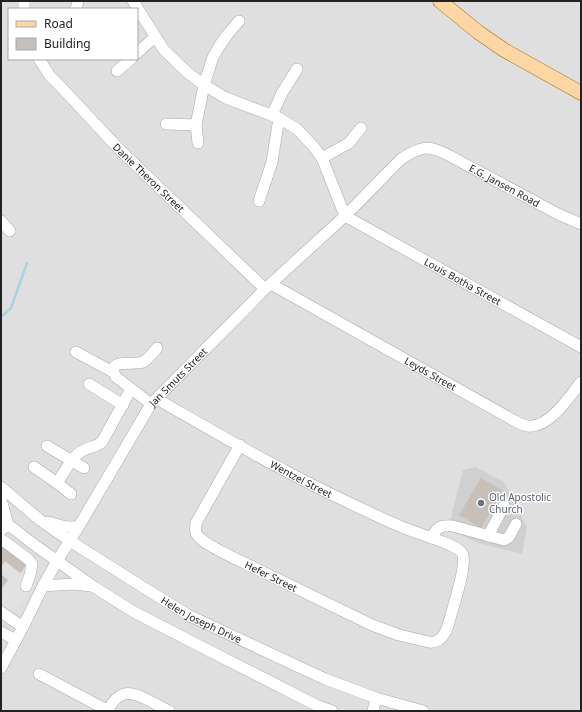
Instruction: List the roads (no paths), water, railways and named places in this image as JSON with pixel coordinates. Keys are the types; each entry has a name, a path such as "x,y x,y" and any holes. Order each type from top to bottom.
{"main road":[{"path":"440,1 478,32 504,50 581,93"}],"street":[{"path":"138,9 164,50 188,73 226,98 275,117 297,129 322,158 345,216"},
{"path":"198,143 196,125 204,84 213,57 226,35 239,21"},
{"path":"138,52 155,37"},
{"name":"Danie Theron Street","path":"40,60 50,76 118,148 268,286"},
{"path":"117,72 130,60"},
{"path":"259,201 272,162 275,117 282,93 297,69"},
{"path":"166,124 196,125"},
{"path":"322,158 349,143 361,128"},
{"name":"Jan Smuts Street","path":"1,668 51,571 154,401 268,286 345,216 401,159 411,152 427,148"},
{"name":"E.G. Jansen Road","path":"427,148 435,149 450,156 558,214 581,224"},
{"name":"Louis Botha Street","path":"345,216 581,347"},
{"path":"1,221 10,231"},
{"name":"Leyds Street","path":"268,286 515,421 527,426 538,425 546,421 560,408 581,382"},
{"path":"113,372 115,366 120,364 142,362 146,360 157,348"},
{"name":"Wentzel Street","path":"76,352 113,372 116,377 131,389 284,470 351,504 407,529 453,546"},
{"path":"88,384 123,405"},
{"path":"57,483 72,460 80,451 98,445 102,442 131,389"},
{"path":"48,446 84,468"},
{"name":"Hefer Street","path":"240,446 196,523 196,532 201,539 230,556 372,625 399,635 429,642 433,642 441,638 448,626 464,559 462,553 453,546"},
{"path":"34,467 71,494"},
{"name":"Helen Joseph Drive","path":"1,487 40,520 70,541 190,616 325,679 376,698 423,711"},
{"path":"1,499 3,525 36,546 94,587 134,612 318,706 332,711"},
{"path":"488,536 504,506"},
{"path":"40,520 66,527 75,528 79,526"},
{"path":"431,538 437,528 446,525 504,540 509,536 516,524"},
{"path":"1,539 32,564 32,568 22,583 41,591 73,584 94,587"},
{"path":"36,546 51,571"},
{"path":"1,612 23,627"},
{"path":"1,632 14,642"},
{"path":"1,647 14,642"},
{"path":"39,674 107,710 118,697 126,693 136,694 169,711"},
{"path":"373,711 376,698"}],"waterway":[{"path":"1,317 11,308 27,263"}],"place":[{"name":"Old Apostolic Church","path":"481,503"}]}
